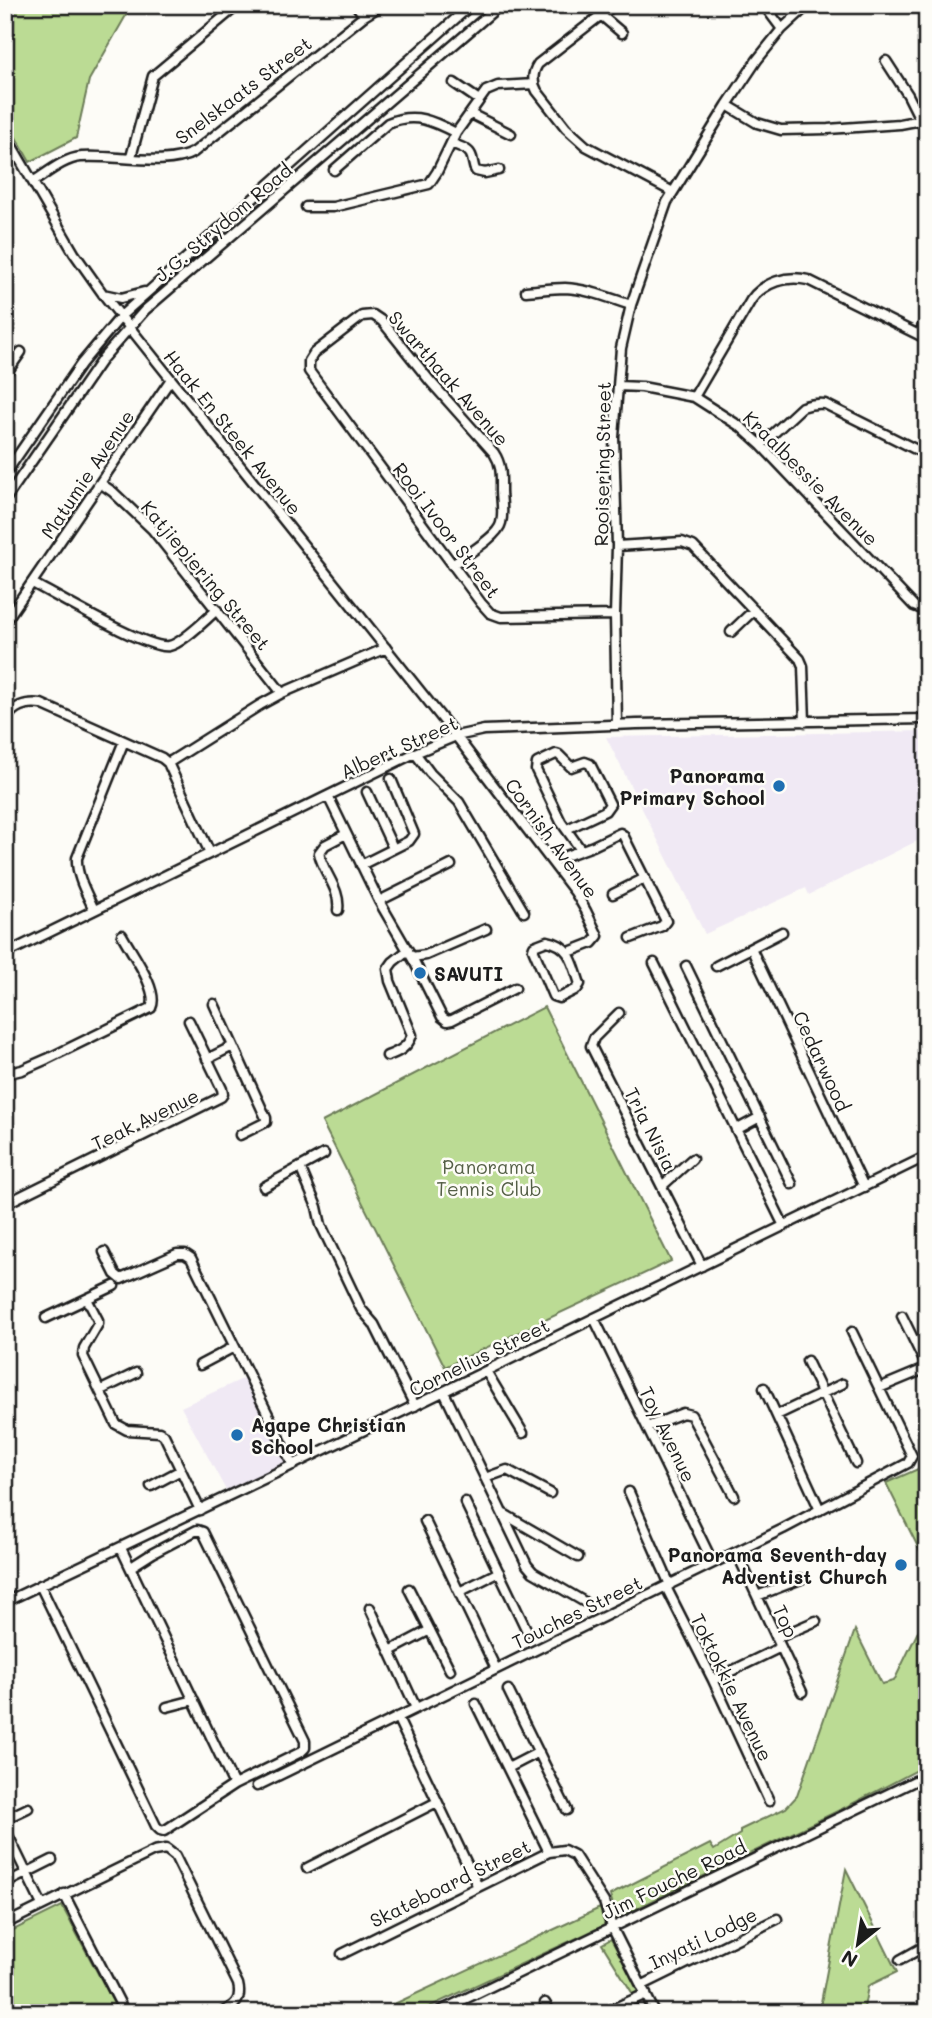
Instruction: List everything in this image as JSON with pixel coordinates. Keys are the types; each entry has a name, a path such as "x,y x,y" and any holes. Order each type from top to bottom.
{"street":[{"path":"131,157 153,76 238,5"},
{"path":"356,5 364,16"},
{"name":"Snelskaats Street","path":"33,182 79,157 184,158 364,16 382,5"},
{"name":"J.G. Strydom Road","path":"5,474 81,364 122,315 471,5"},
{"name":"J.G. Strydom Road","path":"5,500 103,358 159,297 500,5"},
{"path":"614,5 538,64 534,72 534,84 566,128 586,146 673,192"},
{"path":"764,5 782,29"},
{"name":"Rooisering Street","path":"617,725 614,437 621,348 631,305 660,219 673,192 757,60 782,29 808,5"},
{"path":"602,16 622,33"},
{"path":"886,61 908,95 927,133"},
{"path":"454,83 479,100"},
{"path":"306,207 334,207 425,186 434,178 456,133 490,88 534,84"},
{"path":"727,104 757,123 781,130 900,124 921,120"},
{"path":"471,114 511,134"},
{"path":"334,170 388,123 397,120 424,118 456,133"},
{"name":"Haak En Steek Avenue","path":"5,134 74,253 103,294 456,736"},
{"path":"451,143 469,152 476,172 499,170"},
{"path":"694,397 751,300 758,290 774,282 801,279 808,281 923,337 927,317"},
{"path":"526,291 565,288 593,292 631,305"},
{"path":"103,294 124,298 151,289"},
{"name":"Swarthaak Avenue","path":"308,364 314,353 357,318 373,316 382,321 430,381 494,453 500,468 500,527 452,565"},
{"path":"5,375 21,352"},
{"name":"Rooi Ivoor Street","path":"308,364 309,371 488,610 496,616 615,615"},
{"name":"Matumie Avenue","path":"5,622 172,379"},
{"name":"Kraalbessie Avenue","path":"618,386 642,387 694,397 732,420 761,445 907,598 920,610 927,611"},
{"path":"761,445 802,407 825,404 927,455"},
{"name":"Katjiepiering Street","path":"100,483 146,523 282,693"},
{"path":"617,546 682,542 690,544 801,662 805,722"},
{"path":"32,583 157,645 174,645 216,610"},
{"path":"731,632 754,610"},
{"path":"168,763 239,716 282,693 386,648"},
{"path":"5,720 12,711 24,704 41,704 149,751 168,763 210,853"},
{"name":"Albert Street","path":"5,954 415,753 456,736 484,730 617,725 927,719"},
{"name":"Cornish Avenue","path":"456,736 583,904 597,938 592,943 569,952"},
{"path":"94,910 80,878 77,858 124,741"},
{"path":"415,753 459,802 524,912"},
{"path":"566,829 605,811 610,804 590,764 585,762 571,767 556,754 537,763 536,769 566,829 582,850"},
{"path":"361,865 411,839 414,831 391,779"},
{"path":"367,792 393,848"},
{"path":"328,796 379,901 412,957 442,1017 447,1021 452,1020 515,988"},
{"path":"338,910 339,897 319,853 324,845 346,834"},
{"path":"552,861 622,834 666,920 662,926 632,938"},
{"path":"379,901 452,865"},
{"path":"613,894 645,878"},
{"path":"387,1056 403,1049 412,1035 390,981 388,970 393,962 426,955 486,929"},
{"path":"716,966 782,932"},
{"path":"5,1074 47,1059 151,1008 154,999 152,989 122,935"},
{"path":"550,941 569,952 580,984 577,989 556,998 533,948 550,941"},
{"name":"Cedarwood","path":"751,948 863,1187"},
{"path":"654,963 784,1226"},
{"path":"686,966 792,1184"},
{"path":"214,1004 266,1118 265,1122 240,1135"},
{"name":"Tria Nisia","path":"619,1013 594,1038 591,1046 702,1266"},
{"name":"Teak Avenue","path":"5,1205 216,1101 223,1094 189,1021"},
{"path":"208,1059 233,1046"},
{"path":"736,1129 760,1117"},
{"path":"264,1187 324,1154"},
{"name":"Cornelius Street","path":"5,1602 444,1392 927,1156"},
{"path":"663,1186 692,1159"},
{"path":"300,1167 317,1207 321,1224 361,1309 374,1324 415,1406"},
{"path":"104,1252 121,1279 177,1254 185,1254 191,1258 293,1465"},
{"path":"46,1318 114,1286"},
{"path":"87,1299 98,1324 84,1348 83,1356 116,1424 127,1430 163,1434 200,1510"},
{"path":"852,1332 879,1388 927,1367 902,1316"},
{"name":"Toy Avenue","path":"594,1318 713,1563"},
{"path":"200,1365 234,1346"},
{"path":"807,1361 856,1463"},
{"path":"486,1371 523,1433"},
{"path":"101,1390 136,1373"},
{"path":"778,1415 842,1384"},
{"path":"764,1388 820,1510"},
{"name":"Touches Street","path":"257,1786 668,1586 908,1463 912,1456 879,1388"},
{"path":"444,1392 530,1569 583,1601"},
{"path":"646,1427 683,1413 691,1415 734,1496"},
{"path":"485,1478 507,1470 550,1493"},
{"path":"151,1486 181,1471"},
{"name":"Toktokkie Avenue","path":"629,1492 668,1586 769,1801"},
{"path":"465,1502 527,1631"},
{"path":"504,1514 578,1557"},
{"path":"425,1521 496,1669"},
{"path":"40,1585 159,1830 164,1830 234,1786 306,1748 305,1741 203,1532 197,1530 131,1567"},
{"path":"121,1548 234,1786"},
{"name":"Top","path":"742,1564 802,1692"},
{"path":"459,1592 499,1572"},
{"path":"757,1596 801,1579"},
{"path":"409,1589 450,1670"},
{"path":"370,1608 416,1707"},
{"path":"777,1638 816,1621"},
{"path":"390,1651 430,1630"},
{"path":"713,1680 781,1647"},
{"path":"508,1690 567,1810"},
{"path":"167,1707 194,1700"},
{"path":"477,1704 549,1852"},
{"path":"397,1717 478,1887"},
{"path":"508,1768 539,1752"},
{"name":"Jim Fouche Road","path":"436,2013 927,1775"},
{"path":"307,1868 437,1802"},
{"path":"5,1819 27,1808"},
{"path":"5,1829 42,1905"},
{"path":"5,1924 153,1851 166,1849 175,1856 238,1984 240,1993 237,2003 221,2013"},
{"name":"Skateboard Street","path":"342,1954 549,1852 564,1850 574,1855 604,1902 612,1927"},
{"path":"8,1882 52,1860"},
{"path":"64,1894 125,2013"},
{"name":"Inyati Lodge","path":"604,2013 778,1919"},
{"path":"612,1927 656,2013"},
{"path":"900,1961 927,1945"},
{"path":"545,2003 551,2013"}],"shaded area":[{"name":"Panorama Primary School","path":"927,731 927,836 809,895 806,888 705,934 606,737"},
{"name":"Agape Christian School","path":"249,1376 292,1465 229,1496 181,1407"}],"green space":[{"path":"5,5 132,5 89,80 76,138 30,162 5,118"},
{"name":"Panorama Tennis Club","path":"544,1007 671,1261 445,1367 322,1122"},
{"path":"927,1465 927,1565 886,1483"},
{"path":"927,1613 927,1765 617,1918 610,1895 710,1844 714,1850 740,1834 740,1830 786,1808 797,1796 855,1630 882,1684 894,1681"},
{"path":"846,1869 897,1972 868,1986 863,2013 819,2013"},
{"path":"62,1906 119,2013 5,2013 5,1934"},
{"path":"600,1908 605,1925 416,2013 375,2013"},
{"path":"611,1939 639,1990 633,1994 602,1944"}],"waterway":[{"path":"5,25 6,5"}],"place":[{"name":"Panorama Primary School","path":"779,786"},
{"name":"SAVUTI","path":"420,973"},
{"name":"Agape Christian School","path":"237,1435"},
{"name":"Panorama Seventh-day Adventist Church","path":"901,1565"}]}
